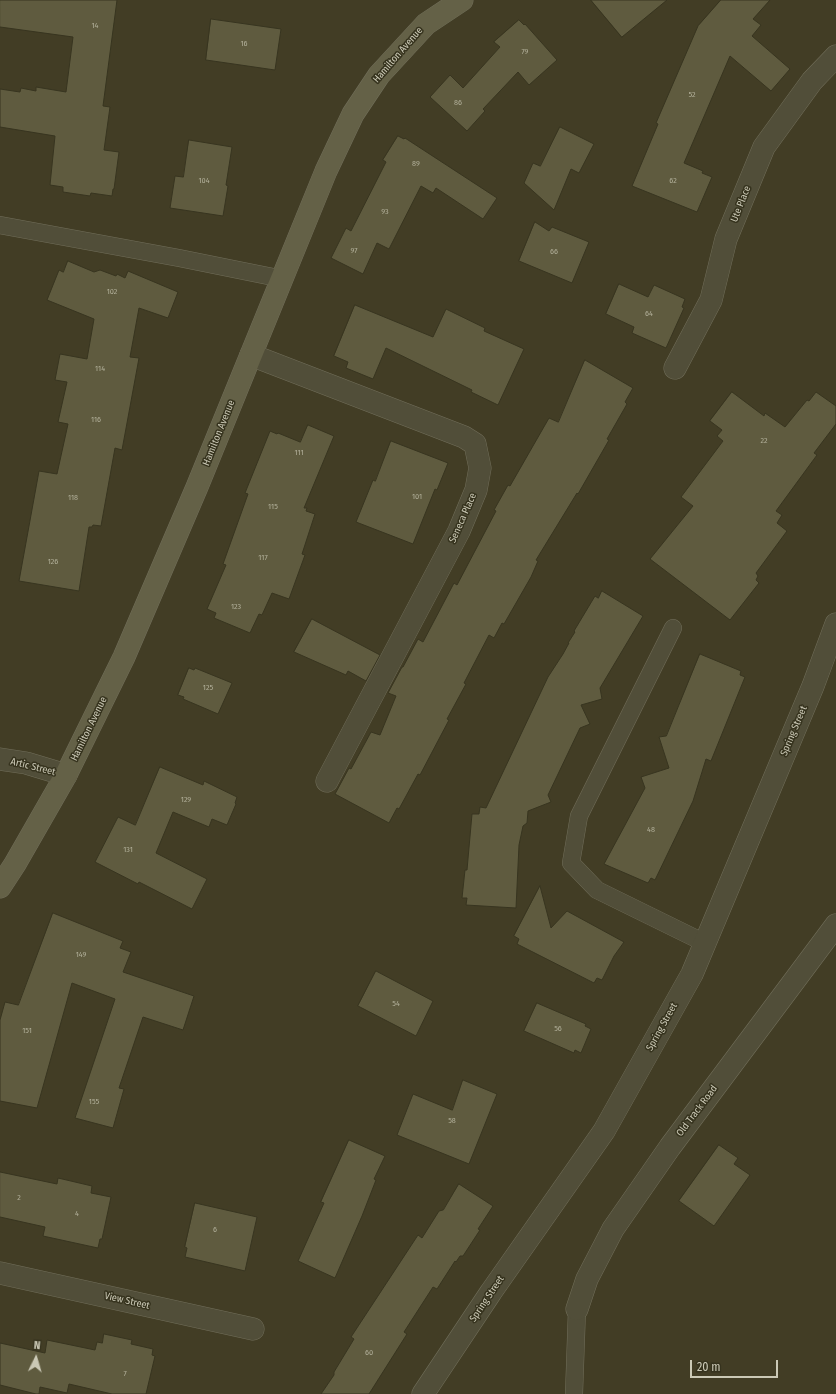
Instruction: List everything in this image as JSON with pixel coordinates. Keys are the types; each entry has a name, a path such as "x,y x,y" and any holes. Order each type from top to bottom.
{"main road":[{"name":"Hamilton Avenue","path":"0,887 15,864 66,775 124,657 197,487 326,171 353,114 379,75 426,24 462,0"}],"street":[{"name":"Ute Place","path":"675,368 711,300 726,239 764,147 812,81 836,56"},
{"name":"Seneca Place","path":"251,355 464,437 475,444 480,468 476,490 459,531 328,781"},
{"name":"Spring Street","path":"423,1394 491,1292 604,1131 692,974 810,694 836,624"},
{"name":"Artic Street","path":"0,759 26,763 66,775"},
{"name":"Old Track Road","path":"576,1309 587,1279 613,1229 670,1147 836,926"},
{"name":"View Street","path":"0,1273 253,1329"}],"lane":[{"path":"0,225 283,279"},
{"path":"673,628 579,816 571,863 597,890 705,943"},
{"path":"574,1394 576,1309"}],"building":[{"path":"0,0 117,0 103,106 110,107 104,150 119,152 112,196 91,193 90,196 63,192 63,187 50,185 55,136 0,127 0,89 20,92 21,88 36,91 36,87 66,92 73,37 0,27"},
{"path":"591,0 667,0 622,37"},
{"path":"721,0 770,0 753,19 761,25 752,36 790,69 771,91 730,56 684,163 703,171 702,173 712,177 697,212 632,186 658,124 656,123 698,26"},
{"path":"211,19 281,29 275,70 206,60"},
{"path":"519,20 524,25 525,24 557,60 529,85 518,72 483,109 485,111 467,131 430,97 450,75 463,88 500,47 494,42"},
{"path":"560,127 594,144 579,173 571,169 554,210 524,183 533,163 540,166"},
{"path":"398,136 404,139 405,138 497,198 483,219 436,188 433,193 421,186 389,249 377,243 363,274 331,258 346,228 351,231 386,162 383,160"},
{"path":"189,140 232,147 223,216 170,208 175,176 183,177"},
{"path":"535,222 549,231 552,227 589,242 572,283 519,261"},
{"path":"68,261 94,272 100,270 116,276 117,274 125,278 128,271 178,292 168,318 139,308 130,357 139,358 122,450 115,448 101,526 93,525 92,527 89,527 79,591 19,581 39,471 57,474 68,424 58,422 67,382 55,380 60,354 87,359 94,319 47,300 59,270 63,272"},
{"path":"619,284 648,297 654,285 685,299 682,307 684,308 666,348 632,333 634,327 606,314"},
{"path":"355,305 433,337 446,309 485,328 484,331 524,349 498,405 471,392 472,390 386,348 373,379 346,368 348,362 334,356"},
{"path":"585,360 633,388 625,402 627,404 607,439 609,440 578,494 577,493 536,560 538,561 531,577 504,624 502,623 494,638 489,635 464,683 466,684 447,719 449,720 420,775 418,774 399,809 397,808 389,823 335,794 349,768 351,769 371,732 380,735 396,696 388,693 402,667 418,639 423,642 454,583 457,585 496,511 494,510 508,485 510,486 549,418 558,422"},
{"path":"732,392 764,416 765,413 785,427 807,400 809,401 816,392 836,406 836,424 814,453 817,455 776,511 782,515 777,523 787,531 756,573 758,576 756,580 759,583 730,620 650,559 693,506 681,497 723,441 717,436 722,430 710,421"},
{"path":"308,425 334,436 304,508 307,508 306,511 315,514 302,554 305,555 289,599 272,593 262,615 259,614 250,633 214,618 216,613 207,609 226,565 223,564 248,494 245,493 270,431 300,442"},
{"path":"391,441 448,463 437,490 435,489 413,544 356,522"},
{"path":"602,591 643,616 600,688 602,699 581,705 590,724 580,728 548,795 551,802 528,811 527,823 523,826 519,845 516,908 466,905 467,898 462,898 465,870 467,870 472,814 479,814 480,807 486,808 548,677 563,654 575,632 574,631 595,596 598,598"},
{"path":"312,619 380,655 366,681 348,671 346,675 294,652"},
{"path":"700,654 741,671 740,675 745,677 711,761 706,759 693,801 655,880 651,878 648,883 604,864 645,788 641,777 669,768 659,737 666,736"},
{"path":"189,668 194,670 195,668 232,683 218,714 183,699 184,697 178,695"},
{"path":"160,767 203,785 204,781 237,797 236,804 227,825 212,819 209,827 173,812 156,853 207,879 192,909 95,862 118,817 135,825"},
{"path":"540,886 551,928 567,911 624,942 614,956 602,980 597,978 594,983 517,944 519,939 514,936"},
{"path":"53,913 123,941 120,948 131,952 123,972 194,996 183,1030 143,1017 119,1088 124,1089 113,1128 75,1118 115,999 72,983 37,1108 0,1101 0,1020 5,1002 18,1005"},
{"path":"376,971 433,1001 416,1036 358,1006"},
{"path":"537,1003 586,1024 585,1026 591,1029 581,1053 575,1050 574,1053 524,1031"},
{"path":"463,1080 497,1094 469,1164 397,1135 413,1094 452,1110"},
{"path":"349,1140 385,1156 374,1179 376,1180 362,1216 335,1278 298,1261 324,1203 321,1202"},
{"path":"719,1145 738,1158 734,1164 750,1175 714,1226 679,1201"},
{"path":"0,1172 57,1184 58,1178 92,1186 91,1193 111,1197 102,1239 100,1239 98,1248 43,1236 45,1227 0,1217"},
{"path":"459,1184 493,1206 478,1229 480,1230 463,1256 460,1256 456,1262 455,1261 437,1289 433,1287 404,1332 407,1334 369,1394 321,1394 334,1375 334,1372 354,1339 351,1337 418,1235 422,1238 439,1211 443,1210"},
{"path":"195,1203 257,1217 245,1271 185,1257 187,1248 185,1247"},
{"path":"104,1334 132,1340 131,1344 153,1349 152,1355 155,1356 146,1394 112,1394 69,1384 67,1393 40,1387 39,1394 36,1394 0,1385 0,1343 45,1353 47,1340 95,1350 97,1342 102,1343"}]}
